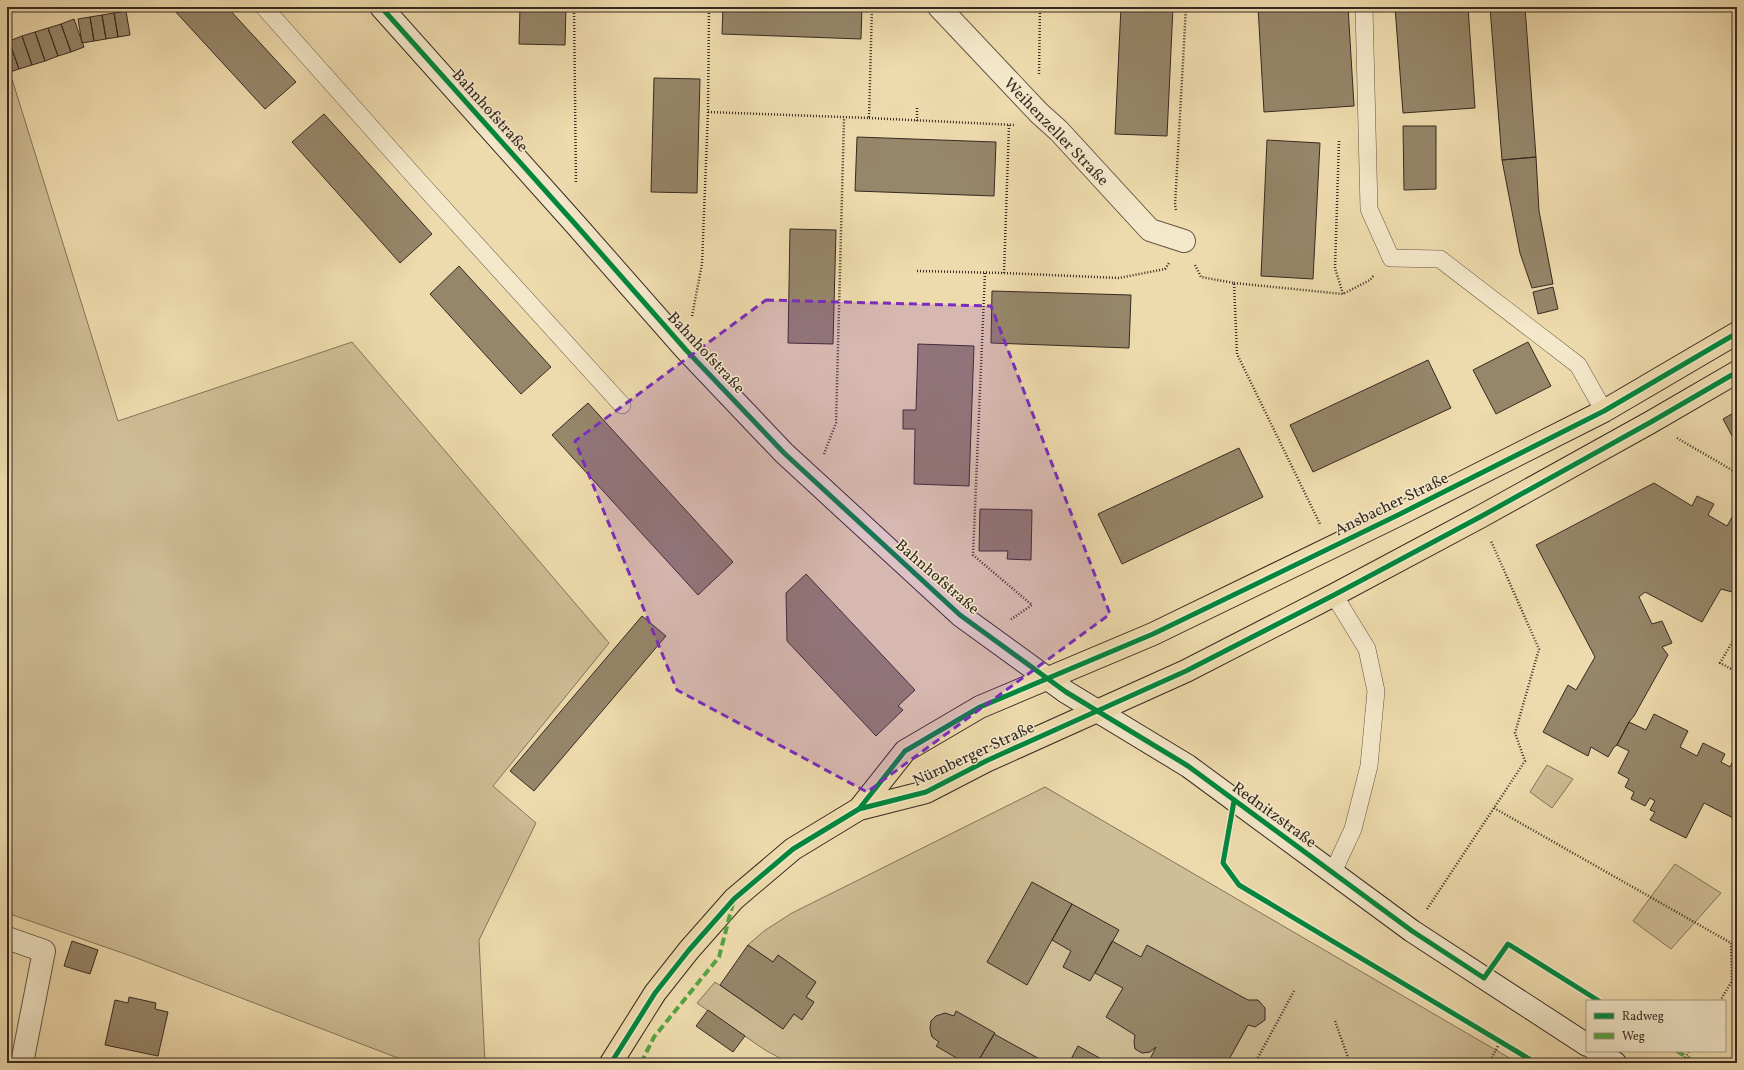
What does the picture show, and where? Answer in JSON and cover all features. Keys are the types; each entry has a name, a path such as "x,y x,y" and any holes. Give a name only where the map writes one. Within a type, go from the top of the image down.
{"main road":[{"name":"Bahnhofstraße","path":"382,7 686,350 784,453 960,615 1048,678"},
{"name":"Weihenzeller Straße","path":"939,7 1039,113 1059,131 1150,230 1184,241"},
{"name":"Ansbacher Straße","path":"1048,678 1153,634 1331,548 1604,411 1737,333"},
{"path":"1096,712 1186,671 1334,595 1480,517 1651,422 1737,372"},
{"name":"Rednitzstraße","path":"1048,678 1096,712 1188,766 1412,931 1586,1044"},
{"name":"Nürnberger Straße","path":"859,809 905,751 980,707 1048,678"},
{"name":"Nürnberger Straße","path":"611,1063 655,993 689,950 734,899 793,849 859,809 926,792 986,761 1096,712"},
{"path":"7,938 44,951 22,1063"},
{"path":"1598,1052 1615,1063"}],"lane":[{"path":"264,7 415,177 622,405"},
{"path":"1364,7 1369,209 1391,258 1440,259 1578,365 1604,411"},
{"path":"1332,872 1353,829 1369,766 1376,692 1368,649 1334,595"}],"path":[{"path":"574,7 576,225"},
{"path":"686,350 702,264 708,112 709,7"},
{"path":"869,118 872,7"},
{"path":"1039,113 1040,7"},
{"path":"917,108 917,121"},
{"path":"708,112 869,118 1016,126"},
{"path":"814,482 836,423 844,118"},
{"path":"1004,273 1009,125"},
{"path":"1339,141 1335,268 1343,294"},
{"path":"1184,241 1201,277 1234,283 1343,294 1370,280 1391,258"},
{"path":"985,273 973,555 1032,605 987,635"},
{"path":"1234,283 1237,354 1331,548"},
{"path":"1651,422 1737,473"},
{"path":"1412,931 1525,761 1515,733 1539,649 1480,517"},
{"path":"1737,634 1720,663 1737,672"},
{"path":"1494,808 1730,943"},
{"path":"1730,943 1737,938"},
{"path":"1721,1000 1732,981 1730,943"},
{"path":"1732,981 1737,983"},
{"path":"1255,1063 1294,991"},
{"path":"1335,1021 1350,1063"},
{"path":"1489,1063 1500,1042"},
{"path":"1682,1063 1688,1052"}],"highlighted area":[{"path":"766,300 991,306 1110,614 867,792 677,690 575,441"}],"shaded area":[{"path":"12,79 118,421 352,342 609,643 493,786 536,823 479,940 485,1063 411,1063 134,957 7,913 7,81"},
{"path":"1547,765 1573,779 1552,808 1530,792"},
{"path":"1045,787 1518,1063 789,1063 765,1050 697,1003 715,982 783,1029 794,1014 814,1002 806,997 816,982 773,962 748,945 764,931 792,913"},
{"path":"1675,864 1721,893 1671,949 1633,921"}],"building":[{"path":"175,7 227,7 296,82 265,109 173,9"},
{"path":"520,7 566,7 565,45 519,44"},
{"path":"723,7 862,7 861,39 722,34"},
{"path":"1121,7 1173,7 1167,136 1115,134"},
{"path":"1258,7 1348,7 1354,106 1264,112"},
{"path":"1395,7 1468,7 1475,108 1403,113"},
{"path":"1490,7 1525,7 1536,157 1502,160"},
{"path":"126,11 130,35 118,37 114,13"},
{"path":"114,13 118,37 106,39 102,15"},
{"path":"102,15 106,39 94,41 90,17"},
{"path":"90,17 94,41 82,43 78,19"},
{"path":"74,19 84,47 71,52 61,24"},
{"path":"61,24 71,52 58,56 48,28"},
{"path":"48,28 58,56 45,61 35,32"},
{"path":"35,32 45,61 32,65 22,36"},
{"path":"22,36 32,65 19,69 9,41"},
{"path":"9,41 19,69 7,73 7,42"},
{"path":"654,78 700,79 697,193 651,192"},
{"path":"324,114 432,234 400,263 292,142"},
{"path":"1403,126 1436,126 1436,189 1404,190"},
{"path":"857,137 996,142 994,196 855,191"},
{"path":"1267,140 1320,143 1313,279 1261,276"},
{"path":"1536,157 1539,211 1553,284 1532,288 1520,253 1502,160"},
{"path":"790,229 836,230 833,344 788,343"},
{"path":"459,266 551,367 521,394 430,294"},
{"path":"1553,287 1558,309 1538,314 1533,292"},
{"path":"992,291 1131,295 1129,348 991,343"},
{"path":"1528,342 1551,386 1496,414 1473,370"},
{"path":"918,344 974,346 969,486 914,484 915,429 903,429 903,410 916,410"},
{"path":"1428,360 1451,408 1313,472 1290,425"},
{"path":"588,403 733,562 698,595 552,435"},
{"path":"1737,411 1737,445 1723,419"},
{"path":"1239,448 1263,497 1122,564 1098,514"},
{"path":"1654,483 1692,506 1697,496 1714,504 1708,515 1727,526 1736,510 1737,511 1737,584 1736,583 1732,592 1721,589 1702,622 1645,592 1639,597 1652,624 1662,621 1672,643 1662,647 1668,655 1617,745 1608,757 1591,747 1588,756 1543,732 1568,685 1576,690 1595,657 1536,545"},
{"path":"980,509 1032,510 1031,560 1007,559 1008,551 979,551"},
{"path":"806,574 915,690 898,706 903,710 876,736 787,641 786,593"},
{"path":"642,616 666,636 534,791 510,771"},
{"path":"1654,714 1688,731 1680,747 1697,756 1703,743 1725,754 1721,762 1730,767 1737,753 1737,820 1704,803 1686,838 1650,820 1655,812 1650,810 1655,801 1650,798 1645,806 1631,799 1634,792 1625,787 1629,779 1618,773 1629,751 1617,745 1629,722 1646,730"},
{"path":"1032,882 1072,904 1027,985 987,962"},
{"path":"1072,904 1119,930 1090,981 1063,967 1071,951 1052,940"},
{"path":"72,941 98,950 90,974 64,966"},
{"path":"1112,941 1141,957 1147,945 1248,1000 1258,1000 1265,1008 1265,1020 1255,1027 1248,1025 1227,1063 1148,1063 1156,1047 1150,1052 1142,1053 1135,1049 1135,1035 1106,1017 1123,988 1095,973"},
{"path":"748,945 773,962 778,955 816,982 806,997 814,1002 802,1020 794,1014 783,1029 720,985"},
{"path":"7,979 12,981 7,996"},
{"path":"129,997 156,1003 155,1009 168,1012 158,1056 105,1045 115,1000 128,1003"},
{"path":"708,1010 745,1036 733,1052 696,1026"},
{"path":"956,1011 995,1033 977,1063 965,1063 936,1046 939,1042 932,1037 930,1029 931,1021 936,1016 945,1013 954,1016"},
{"path":"994,1034 1047,1063 977,1063"},
{"path":"1078,1046 1105,1061 1105,1063 1069,1063"}],"marked path":[{"path":"641,1063 654,1037 719,957 733,903"},
{"path":"1679,1052 1696,1063"}],"cycle path":[{"path":"381,7 686,350 784,453 960,615 1066,692 1188,766 1412,931 1484,978 1508,944 1597,1000"},
{"path":"859,809 905,751 980,707 1153,634 1398,515 1604,411 1737,333"},
{"path":"611,1063 655,993 689,950 734,899 793,849 859,809 926,792 986,761 1186,671 1334,595 1480,517 1651,422 1737,372"},
{"path":"1234,801 1223,863 1239,885 1536,1063"}]}
